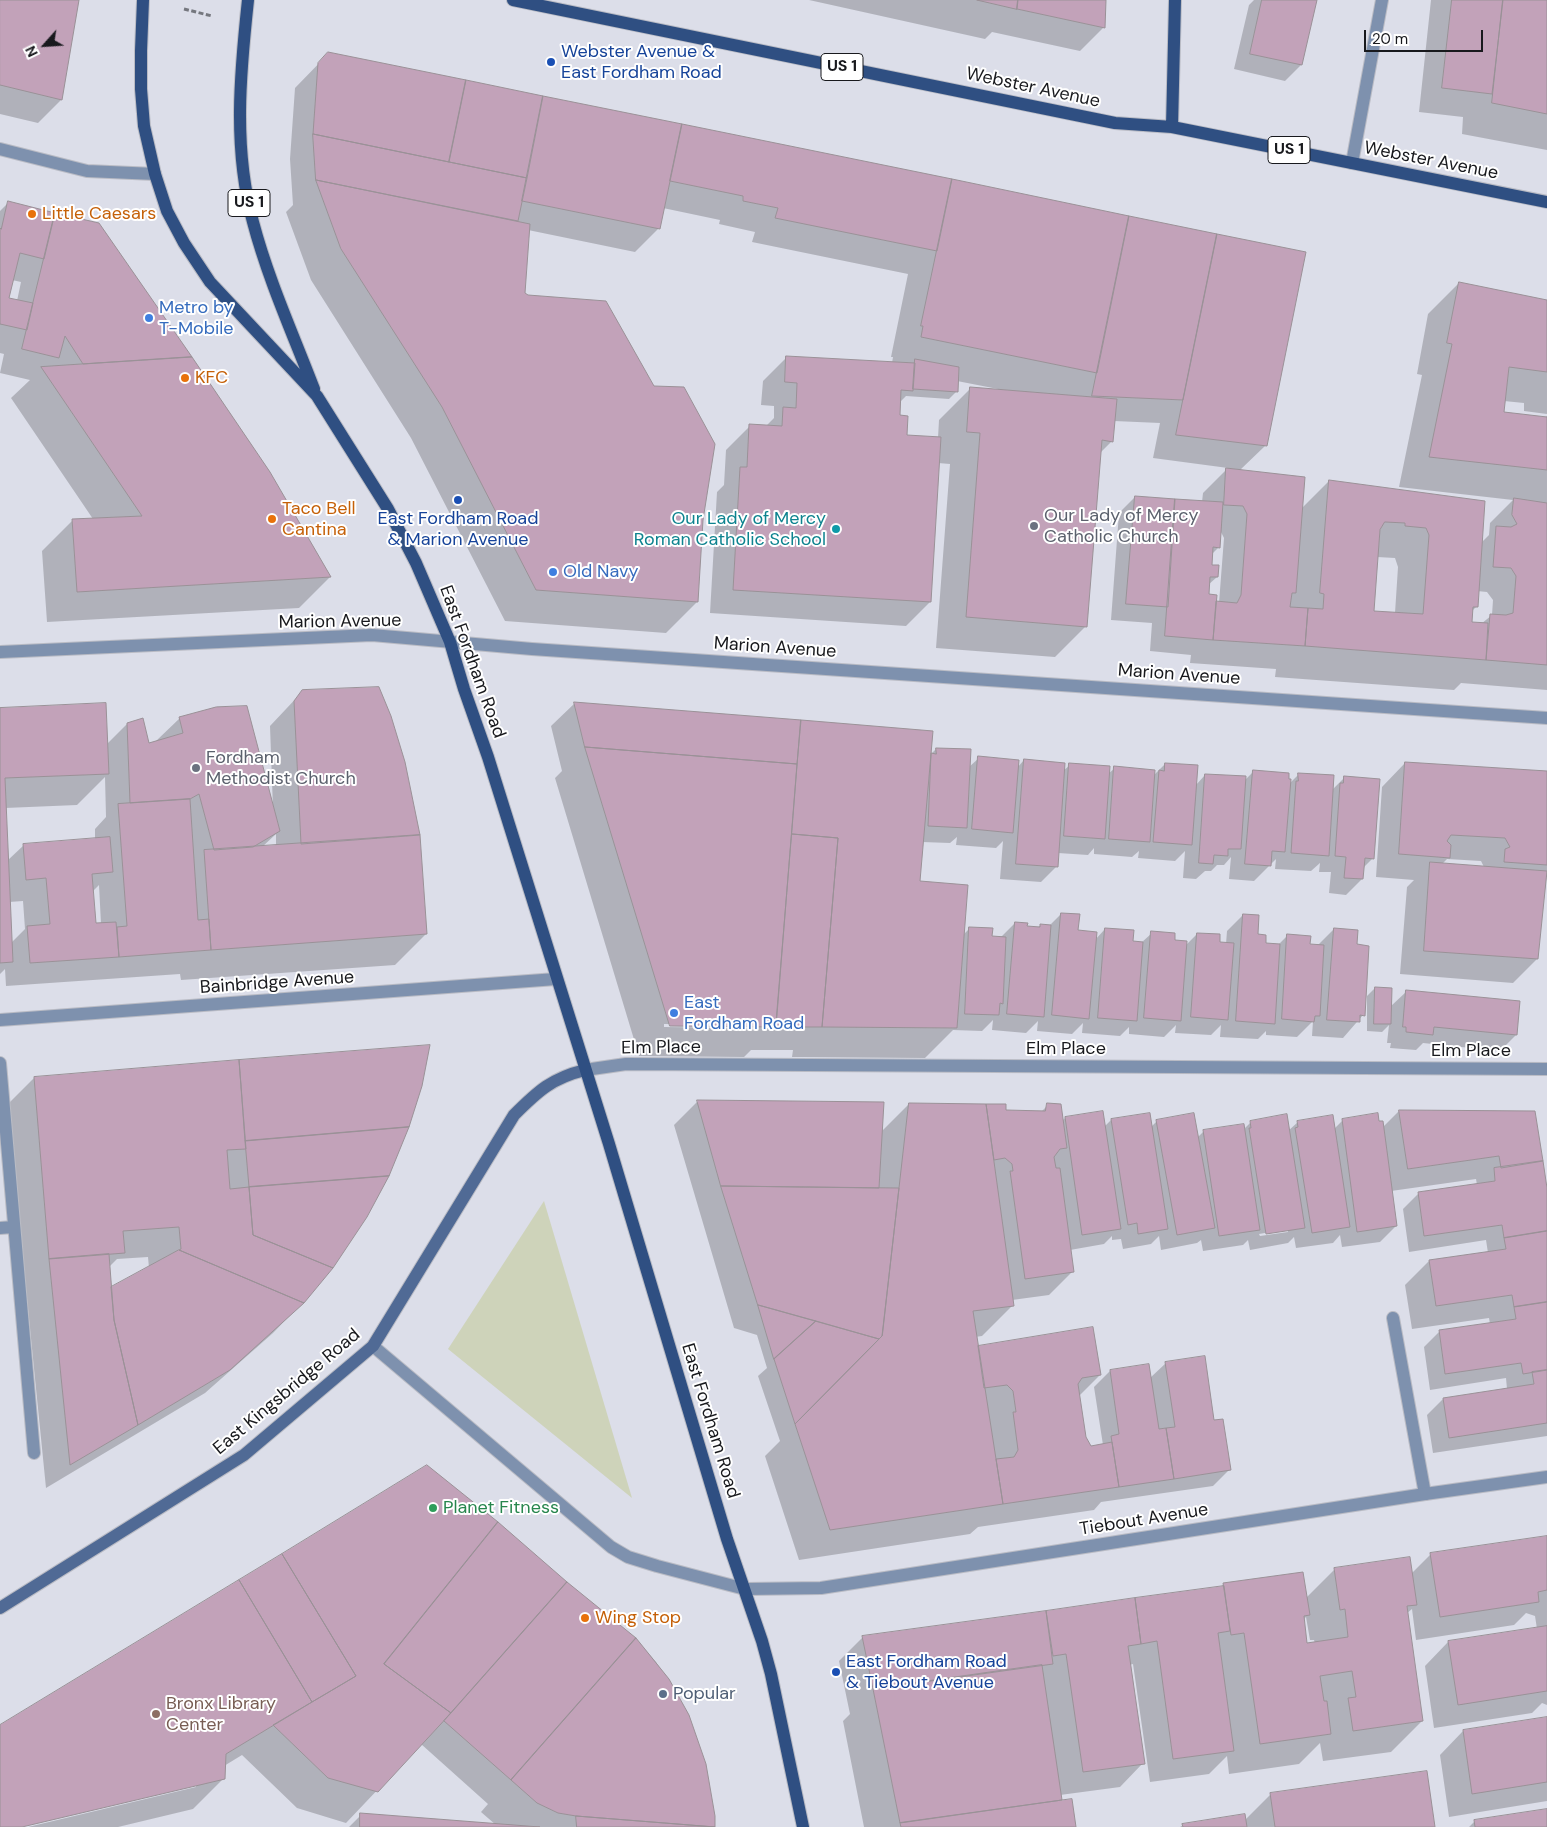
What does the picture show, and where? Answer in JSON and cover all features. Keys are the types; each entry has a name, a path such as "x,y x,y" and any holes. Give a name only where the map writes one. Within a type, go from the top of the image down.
{"main road":[{"name":"East Fordham Road","path":"143,0 141,51 144,126 155,174 167,211 184,243 210,282 316,396 388,509 416,563 450,642 488,757 727,1539 745,1589 771,1674 803,1827"},
{"name":"East Fordham Road","path":"248,0 240,74 239,116 245,186 252,221 265,260 316,396"},
{"name":"Webster Avenue","path":"514,0 1115,123 1172,127 1547,202"},
{"path":"1172,127 1175,0"},
{"name":"East Kingsbridge Road","path":"0,1608 244,1455 373,1346 514,1115 548,1084 566,1075 585,1070"}],"street":[{"path":"1352,163 1382,0"},
{"path":"0,149 87,171 155,174"},
{"name":"Marion Avenue","path":"0,652 372,635 552,650 1547,718"},
{"name":"Bainbridge Avenue","path":"0,1020 450,988 556,978"},
{"path":"0,1063 34,1452"},
{"name":"Elm Place","path":"585,1070 626,1064 1547,1069"},
{"path":"0,1228 14,1227"},
{"path":"1394,1318 1425,1494"},
{"path":"373,1346 611,1547 628,1557 745,1589"},
{"name":"Tiebout Avenue","path":"745,1589 821,1588 1425,1494 1547,1477"}],"path":[{"path":"184,9 212,16"}],"green space":[{"path":"544,1201 632,1498 448,1349"}],"building":[{"path":"0,0 79,0 62,100 0,85"},
{"path":"977,0 1018,0 1017,9"},
{"path":"1018,0 1106,0 1105,28 1017,9"},
{"path":"1262,0 1317,0 1302,65 1250,54"},
{"path":"1452,0 1503,0 1492,94 1442,88"},
{"path":"1503,0 1547,0 1547,114 1492,103"},
{"path":"328,52 466,80 449,162 313,134 318,63"},
{"path":"466,80 543,96 527,178 449,162"},
{"path":"543,96 682,124 660,229 522,201"},
{"path":"682,124 952,179 937,251 775,218 778,208 743,201 743,196 670,181"},
{"path":"313,134 527,178 518,221 316,180"},
{"path":"952,179 1129,216 1097,373 921,337 923,326 921,326"},
{"path":"316,180 530,224 525,293 528,295 606,301 654,386 684,387 715,444 703,520 698,602 536,590 442,407 341,249"},
{"path":"8,201 55,213 44,259 20,253 9,298 33,303 27,330 0,324 0,228"},
{"path":"55,213 99,223 192,357 83,364 65,336 59,358 22,349"},
{"path":"1129,216 1217,234 1183,400 1092,396"},
{"path":"1217,234 1306,252 1267,446 1176,435"},
{"path":"1459,282 1547,300 1547,372 1509,367 1504,412 1547,417 1547,470 1429,457 1452,344 1447,343"},
{"name":"Our Lady of Mercy Roman Catholic School","path":"786,356 915,363 913,391 901,390 900,415 908,416 907,435 941,437 931,602 733,590 740,467 747,467 749,424 782,426 783,407 796,408 797,383 785,382"},
{"path":"192,357 270,472 331,577 77,592 72,519 142,516 41,367"},
{"path":"915,359 959,367 958,392 913,389"},
{"name":"Our Lady of Mercy Catholic Church","path":"970,387 1117,399 1113,442 1102,440 1087,627 966,617 980,433 967,432"},
{"path":"1226,468 1305,477 1296,593 1292,593 1290,607 1308,608 1305,646 1213,640 1216,601 1237,603 1241,595 1247,514 1243,506 1224,505"},
{"path":"1329,480 1485,501 1478,607 1473,607 1472,622 1488,623 1486,660 1305,646 1308,608 1323,609 1324,594 1320,593","holes":["1385,522 1405,523 1405,526 1426,528 1429,535 1423,614 1374,611 1380,530"]},
{"path":"1135,496 1175,499 1168,607 1126,604"},
{"path":"1514,498 1547,503 1547,665 1486,660 1490,614 1506,615 1513,613 1516,576 1511,568 1493,567 1496,526 1511,527 1517,524 1512,515"},
{"path":"1175,499 1223,502 1220,548 1213,547 1212,565 1219,565 1218,577 1210,577 1209,594 1217,595 1213,640 1165,636"},
{"path":"379,687 391,716 405,762 420,835 301,844 294,701 302,690"},
{"path":"574,702 801,720 797,764 585,747"},
{"path":"106,703 109,774 5,778 13,962 0,963 0,708"},
{"name":"Fordham Methodist Church","path":"247,706 280,831 253,847 214,850 199,794 190,799 130,803 127,723 143,718 149,743 183,733 179,717 216,707"},
{"path":"801,720 933,731 920,881 968,885 957,1028 822,1027 838,838 792,834"},
{"path":"585,747 797,764 776,1027 670,1026"},
{"path":"936,748 971,749 967,828 928,826 931,753 936,754"},
{"path":"978,756 1019,760 1013,833 972,829"},
{"path":"1024,759 1065,763 1058,867 1016,864"},
{"path":"1405,762 1547,771 1547,865 1504,862 1505,849 1510,847 1505,838 1451,835 1447,841 1451,845 1450,858 1399,854"},
{"path":"1069,763 1110,766 1105,839 1064,836"},
{"path":"1165,763 1198,765 1192,845 1153,842 1159,770 1164,771"},
{"path":"1114,766 1155,770 1150,842 1109,839"},
{"path":"1253,770 1289,773 1289,779 1291,779 1285,852 1272,851 1271,866 1245,864"},
{"path":"1298,773 1334,775 1329,856 1291,853"},
{"path":"1205,774 1246,776 1241,849 1228,849 1228,856 1214,855 1213,864 1199,863"},
{"path":"1344,776 1380,779 1374,859 1365,858 1363,879 1344,878 1346,857 1335,856 1340,783 1343,783"},
{"path":"190,799 198,920 209,919 211,950 119,957 117,927 127,926 118,804"},
{"path":"792,834 838,838 822,1027 776,1027"},
{"path":"420,835 427,934 211,950 204,850"},
{"path":"110,837 113,872 92,874 96,923 116,922 119,957 30,963 27,926 50,924 46,878 26,880 23,844"},
{"path":"1430,862 1547,871 1538,959 1424,951"},
{"path":"1061,913 1080,914 1078,930 1097,932 1089,1019 1052,1015"},
{"path":"1243,914 1259,915 1258,934 1266,935 1266,943 1280,944 1275,1024 1236,1021"},
{"path":"1015,922 1028,923 1027,926 1040,927 1040,924 1051,925 1044,1017 1007,1014"},
{"path":"969,927 993,928 992,936 1006,937 1003,1004 1000,1003 999,1015 965,1014"},
{"path":"1105,928 1134,930 1133,941 1143,942 1137,1021 1098,1018"},
{"path":"1334,928 1358,930 1357,944 1369,946 1365,1016 1360,1015 1360,1022 1327,1020"},
{"path":"1151,931 1175,933 1175,940 1187,941 1181,1021 1144,1018"},
{"path":"1197,933 1220,934 1220,942 1234,943 1228,1020 1191,1017"},
{"path":"1287,934 1311,936 1310,944 1324,945 1320,1016 1315,1016 1314,1022 1282,1019"},
{"path":"1375,987 1392,988 1391,1024 1374,1024"},
{"path":"1406,990 1520,1001 1517,1035 1434,1027 1433,1035 1406,1032 1406,1027 1403,1027"},
{"path":"430,1045 422,1086 409,1127 245,1141 239,1060"},
{"path":"239,1060 246,1149 227,1150 230,1189 249,1187 253,1235 333,1268 304,1303 179,1250 181,1249 179,1227 123,1231 125,1253 49,1259 34,1077"},
{"path":"697,1100 884,1102 879,1188 721,1186"},
{"path":"909,1103 986,1104 1014,1306 973,1311 1003,1504 830,1530 795,1424 882,1336"},
{"path":"1047,1103 1061,1104 1067,1148 1060,1149 1054,1157 1056,1168 1060,1168 1074,1272 1025,1279 1010,1171 1013,1171 1012,1164 1005,1158 994,1160 986,1104 1006,1104 1006,1110 1045,1111"},
{"path":"1399,1110 1535,1111 1543,1161 1501,1168 1499,1156 1408,1169"},
{"path":"1103,1111 1121,1229 1082,1235 1065,1117"},
{"path":"1150,1113 1168,1229 1138,1234 1137,1223 1128,1225 1111,1119"},
{"path":"1194,1113 1215,1228 1177,1235 1156,1120"},
{"path":"1378,1113 1379,1121 1383,1121 1397,1226 1357,1232 1342,1119"},
{"path":"1287,1114 1305,1228 1266,1234 1249,1128 1251,1128 1250,1121"},
{"path":"1333,1115 1350,1227 1312,1233 1295,1128 1298,1127 1297,1121"},
{"path":"1244,1124 1260,1230 1219,1236 1203,1130"},
{"path":"409,1127 389,1176 249,1187 245,1141"},
{"path":"1543,1161 1547,1188 1547,1231 1504,1238 1502,1225 1424,1236 1418,1192 1495,1181 1494,1168"},
{"path":"389,1176 367,1217 333,1268 253,1235 249,1187"},
{"path":"721,1186 899,1188 882,1336 879,1339 758,1305"},
{"path":"1547,1231 1547,1302 1514,1307 1512,1295 1436,1306 1429,1260 1506,1249 1504,1238"},
{"path":"179,1250 304,1303 230,1370 138,1425 114,1320 111,1287"},
{"path":"109,1254 114,1320 138,1425 70,1465 49,1259"},
{"path":"1547,1302 1547,1370 1523,1374 1521,1363 1445,1374 1439,1330 1516,1319 1514,1307"},
{"path":"758,1305 762,1306 816,1321 774,1359"},
{"path":"816,1321 879,1339 795,1424 774,1359"},
{"path":"1093,1327 1101,1375 1082,1378 1078,1384 1086,1437 1091,1446 1112,1442 1119,1487 1003,1504 996,1459 1014,1457 1018,1450 1013,1412 1016,1412 1013,1391 1007,1385 984,1388 978,1346"},
{"path":"1205,1356 1214,1420 1223,1419 1231,1470 1174,1479 1166,1428 1175,1427 1165,1362"},
{"path":"1149,1364 1159,1429 1166,1428 1174,1479 1119,1487 1111,1436 1119,1434 1110,1370"},
{"path":"1547,1370 1547,1423 1449,1438 1443,1398 1534,1384 1532,1372"},
{"path":"427,1465 498,1522 384,1664 451,1713 378,1792 328,1778 273,1725 356,1676 282,1554"},
{"path":"498,1522 567,1582 451,1713 384,1664"},
{"path":"1547,1536 1547,1590 1538,1592 1539,1602 1440,1617 1430,1553"},
{"path":"282,1554 356,1676 312,1702 239,1580"},
{"path":"1410,1557 1417,1605 1407,1606 1423,1721 1353,1731 1348,1698 1356,1697 1352,1671 1320,1676 1324,1701 1327,1701 1331,1734 1260,1744 1244,1633 1231,1635 1223,1583 1303,1572 1310,1615 1304,1616 1307,1643 1348,1637 1345,1609 1340,1610 1334,1568"},
{"name":"Bronx Library Center","path":"239,1580 312,1702 226,1754 225,1779 22,1827 0,1827 0,1725"},
{"path":"567,1582 636,1638 511,1780 444,1721"},
{"path":"1224,1586 1230,1631 1218,1633 1234,1751 1173,1759 1157,1641 1141,1644 1135,1598"},
{"path":"1135,1598 1141,1644 1128,1646 1145,1764 1083,1772 1066,1654 1053,1656 1046,1611"},
{"path":"1046,1611 1053,1664 873,1689 862,1636"},
{"path":"1547,1626 1547,1691 1458,1705 1448,1641"},
{"path":"636,1638 669,1679 689,1715 706,1764 715,1816 715,1827 558,1813 537,1803 511,1780"},
{"path":"1042,1665 1062,1800 900,1823 873,1689"},
{"path":"1547,1717 1547,1782 1472,1794 1463,1730"},
{"path":"1427,1771 1435,1827 1275,1827 1270,1793"},
{"path":"1072,1799 1076,1827 901,1827 900,1823"},
{"path":"1547,1809 1547,1827 1475,1827 1474,1820"},
{"path":"360,1813 540,1827 360,1827"},
{"path":"1245,1814 1247,1827 1183,1827 1182,1824"},
{"path":"576,1816 715,1827 577,1827"}],"place":[{"name":"Webster Avenue & East Fordham Road","path":"551,62"},
{"name":"Little Caesars","path":"32,214"},
{"name":"Metro by T-Mobile","path":"149,318"},
{"name":"KFC","path":"185,378"},
{"name":"East Fordham Road & Marion Avenue","path":"458,500"},
{"name":"Taco Bell Cantina","path":"272,519"},
{"name":"Our Lady of Mercy Catholic Church","path":"1034,526"},
{"name":"Our Lady of Mercy Roman Catholic School","path":"836,529"},
{"name":"Old Navy","path":"553,572"},
{"name":"Fordham Methodist Church","path":"196,768"},
{"name":"East Fordham Road","path":"674,1013"},
{"name":"Planet Fitness","path":"433,1508"},
{"name":"Wing Stop","path":"585,1618"},
{"name":"East Fordham Road & Tiebout Avenue","path":"836,1672"},
{"name":"Popular","path":"663,1694"},
{"name":"Bronx Library Center","path":"156,1714"}]}
